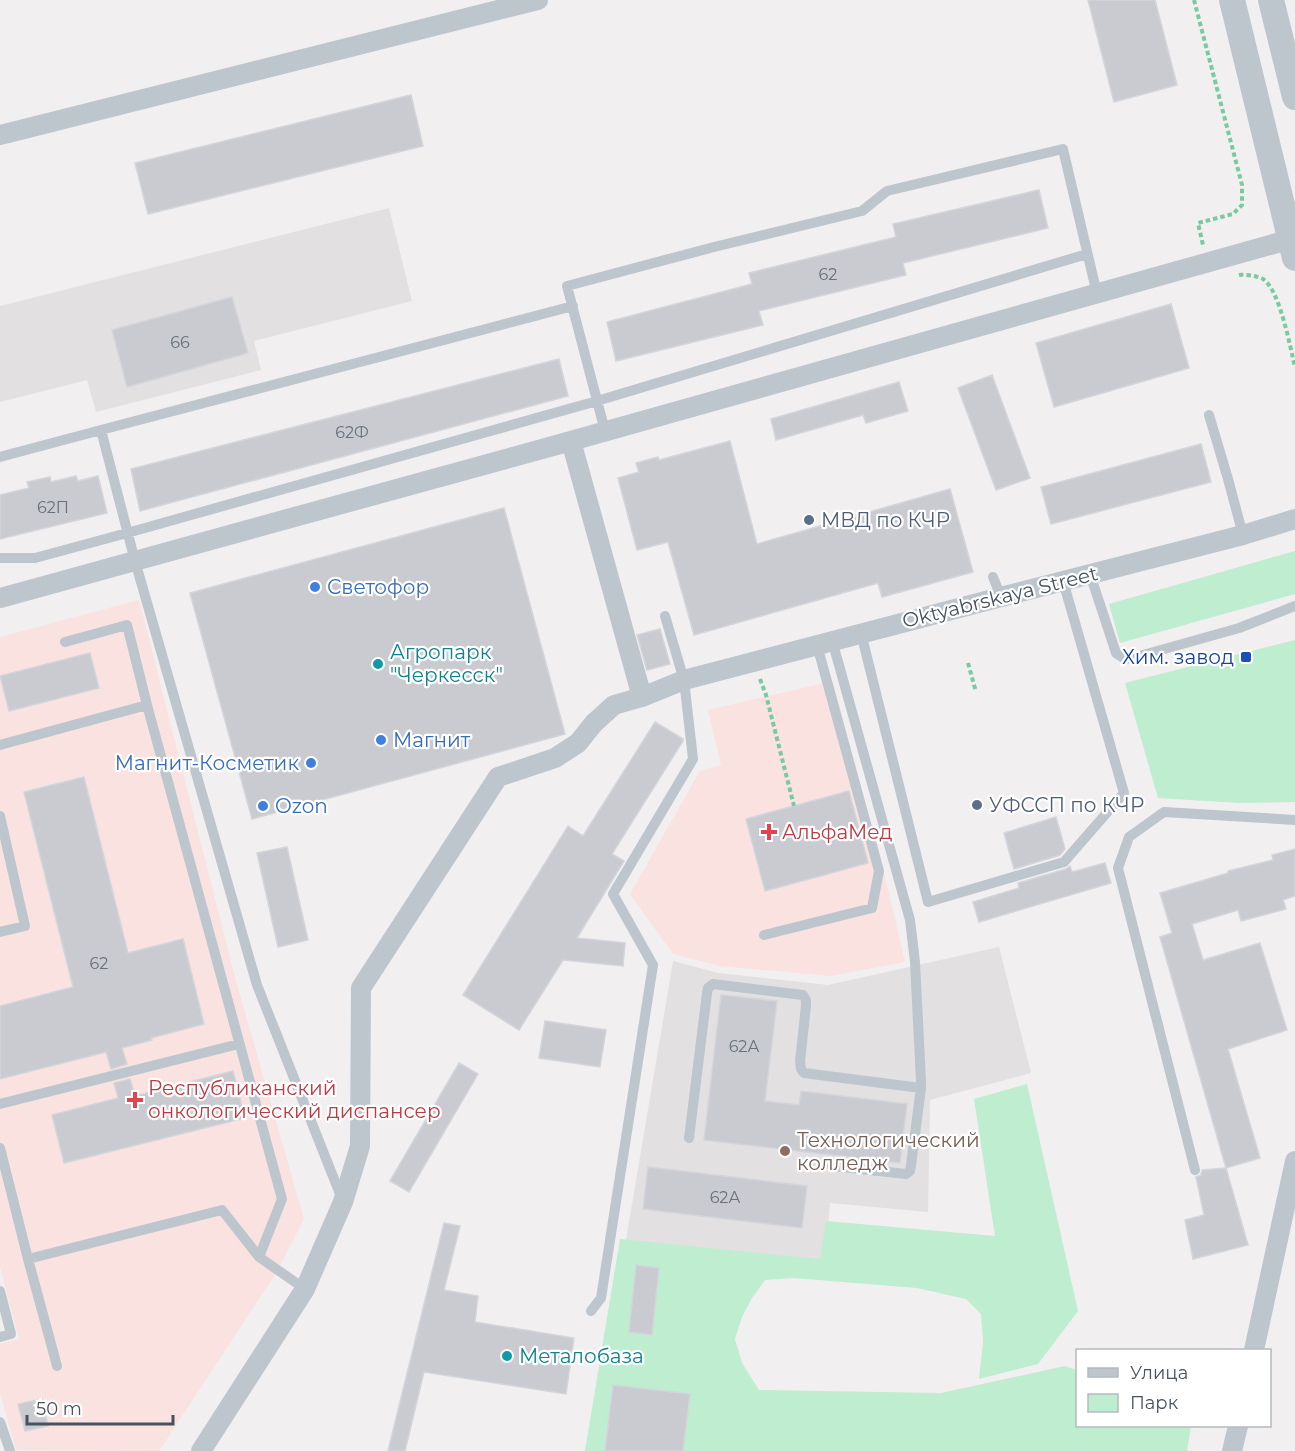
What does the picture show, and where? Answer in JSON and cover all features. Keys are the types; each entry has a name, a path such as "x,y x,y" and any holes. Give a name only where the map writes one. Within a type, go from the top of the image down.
{"street":[{"path":"0,135 538,0"},
{"path":"0,598 1207,263 1294,245 1232,0"},
{"path":"1271,0 1295,97"},
{"path":"571,441 642,697"},
{"name":"Oktyabrskaya Street","path":"201,1451 305,1289 343,1203 360,1146 361,988 498,777 555,758 578,742 614,705 642,697 684,680 1243,535 1295,519"},
{"path":"1254,1349 1295,1161"},
{"path":"1232,1451 1238,1427"}],"lane":[{"path":"605,431 567,285 862,211 887,191 1063,149 1096,294"},
{"path":"0,558 35,558 128,533 597,401 1087,254"},
{"path":"0,457 573,306"},
{"path":"1209,415 1243,535"},
{"path":"101,430 135,561 257,985 343,1203"},
{"path":"1090,574 1116,653 1125,658 1136,657 1239,628 1295,606"},
{"path":"993,577 1000,597"},
{"path":"861,633 928,902 1064,862 1124,793 1063,581"},
{"path":"591,1311 601,1298 652,965 613,894 693,759 684,680 665,616"},
{"path":"65,642 127,625 282,1198 259,1257"},
{"path":"764,935 872,908 879,871 825,643"},
{"path":"825,643 910,920 921,1081 910,1171 906,1174 832,1166"},
{"path":"0,745 147,705"},
{"path":"1195,1170 1118,868 1129,837 1164,812 1295,820"},
{"path":"0,816 25,926 0,932"},
{"path":"689,1138 707,993 708,988 713,984 803,995 806,1006 800,1061 804,1073 921,1088"},
{"path":"0,1104 239,1044"},
{"path":"0,1148 57,1366"},
{"path":"28,1259 222,1210 259,1257 305,1289"},
{"path":"0,1291 11,1334 0,1337"},
{"path":"0,1422 10,1451"}],"path":[{"path":"1194,0 1242,185 1242,205 1233,214 1198,223 1207,263"},
{"path":"1233,276 1244,274 1263,279 1276,295 1295,367"},
{"path":"754,661 766,695 794,806"},
{"path":"968,663 976,692"}],"shaded area":[{"path":"389,208 412,301 254,341 261,370 96,412 87,380 0,402 0,306"},
{"name":"Республиканский онкологический диспансер","path":"139,600 236,981 304,1219 278,1270 159,1451 16,1450 0,1393 0,1344 19,1339 0,1267 0,637"},
{"name":"АльфаМед","path":"833,681 905,962 831,976 720,966 673,954 630,894 700,771 721,765 708,710"},
{"name":"Технологический колледж","path":"999,947 1031,1073 930,1100 928,1212 830,1203 824,1271 624,1252 673,961 718,973 828,985"}],"green space":[{"path":"1295,551 1295,594 1120,643 1109,604"},
{"path":"1295,640 1295,802 1239,803 1158,798 1125,683"},
{"path":"1027,1084 1078,1311 1038,1364 979,1379 983,1342 981,1314 966,1299 917,1288 793,1278 765,1280 752,1298 742,1317 735,1339 742,1363 759,1390 941,1393 1065,1366 1076,1370 1076,1427 1191,1427 1187,1451 585,1451 620,1239 820,1259 826,1221 995,1236 974,1099"}],"building":[{"path":"1088,0 1155,0 1177,85 1114,102"},
{"path":"411,95 423,146 148,214 135,163"},
{"path":"1039,190 1048,228 903,263 906,275 759,311 763,325 616,361 607,322 752,284 749,273 896,237 893,224"},
{"path":"232,297 248,353 127,387 112,330"},
{"path":"1171,304 1189,368 1054,407 1036,343"},
{"path":"559,359 568,396 140,511 131,469"},
{"path":"992,375 1030,478 996,490 958,388"},
{"path":"899,382 908,411 866,423 863,415 776,440 771,419"},
{"path":"730,441 757,544 950,489 973,572 882,597 878,583 694,635 668,542 637,550 618,478 639,472 636,463 658,457 659,460"},
{"path":"1201,444 1211,482 1051,524 1041,487"},
{"path":"76,476 78,481 98,476 107,513 0,539 0,495 29,488 27,482 50,477 51,482"},
{"name":"Агропарк \"Черкесск\"","path":"504,508 565,734 252,819 190,593"},
{"path":"660,629 670,664 647,670 637,635"},
{"path":"90,653 99,688 9,711 0,676"},
{"path":"655,722 683,741 612,854 624,861 577,938 625,943 623,966 563,960 519,1030 463,995 568,826 583,836"},
{"name":"Республиканский онкологический диспансер","path":"84,777 128,953 183,939 204,1024 122,1048 127,1064 111,1069 106,1052 0,1079 0,1006 73,987 24,792"},
{"path":"849,791 868,863 765,891 746,819"},
{"path":"1056,817 1065,849 1060,855 1014,869 1004,833"},
{"path":"287,847 308,940 278,947 257,853"},
{"path":"1295,849 1295,896 1283,900 1286,909 1241,921 1238,910 1192,924 1203,960 1260,943 1287,1030 1228,1049 1260,1158 1226,1168 1160,937 1172,933 1160,893 1228,873 1228,871 1273,860 1272,855"},
{"path":"1105,863 1111,883 979,922 973,902 1019,888 1018,883 1070,866 1072,872"},
{"path":"721,995 777,1001 765,1101 799,1105 801,1091 907,1104 900,1163 704,1140"},
{"path":"545,1021 606,1030 600,1067 539,1058"},
{"path":"459,1063 478,1074 409,1192 390,1181"},
{"path":"233,1071 245,1118 64,1163 52,1115 118,1098 114,1083 130,1079 135,1096"},
{"path":"648,1167 807,1186 802,1228 643,1209"},
{"path":"1226,1168 1248,1245 1193,1259 1185,1220 1204,1215 1196,1177 1201,1175 1202,1170"},
{"name":"Металобаза","path":"444,1223 460,1226 444,1290 478,1296 475,1322 574,1338 566,1394 424,1372 405,1451 388,1451"},
{"path":"636,1265 659,1268 652,1335 629,1332"},
{"path":"613,1385 690,1394 683,1451 605,1451"},
{"path":"42,1399 48,1426 25,1431 18,1404"}],"place":[{"name":"МВД по КЧР","path":"809,520"},
{"name":"Светофор","path":"315,587"},
{"name":"Хим. завод","path":"1246,657"},
{"name":"Агропарк \"Черкесск\"","path":"378,664"},
{"name":"Магнит","path":"381,740"},
{"name":"Магнит-Косметик","path":"311,763"},
{"name":"УФССП по КЧР","path":"977,805"},
{"name":"Ozon","path":"263,806"},
{"name":"АльфаМед","path":"769,832"},
{"name":"Республиканский онкологический диспансер","path":"135,1100"},
{"name":"Технологический колледж","path":"785,1151"},
{"name":"Металобаза","path":"507,1356"}]}
